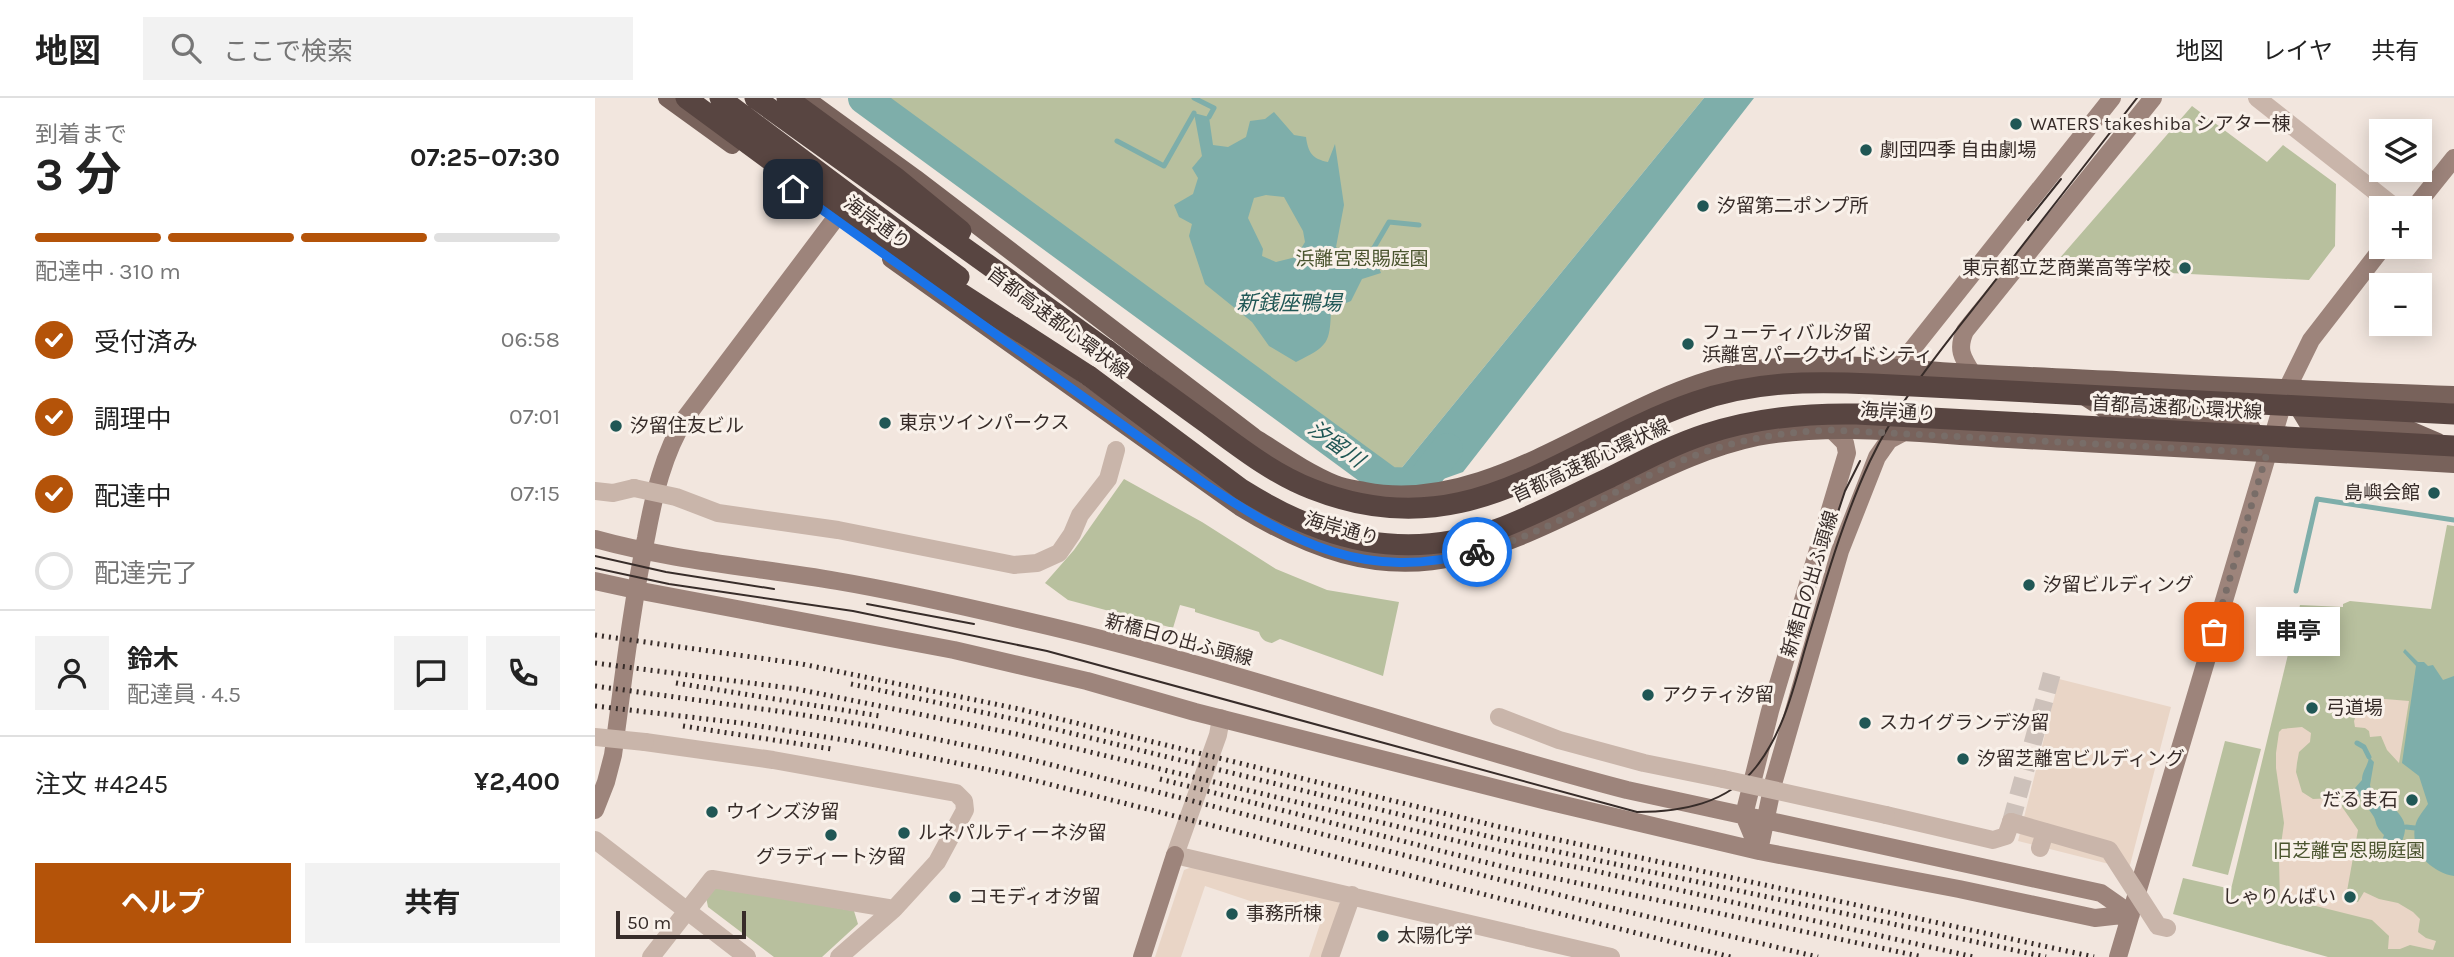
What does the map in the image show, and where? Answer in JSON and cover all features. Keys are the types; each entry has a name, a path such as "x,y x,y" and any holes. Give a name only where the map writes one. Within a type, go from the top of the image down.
{"highway":[{"path":"686,98 884,243 1089,376"},
{"name":"首都高速都心環状線","path":"720,98 1089,376 1263,503 1297,521 1332,534 1388,545 1445,542 1497,529 1681,444 1730,427 1779,417 1857,414 2454,448"},
{"name":"首都高速都心環状線","path":"755,98 1228,439 1286,477 1341,499 1373,506 1406,509 1455,505 1497,493 1669,412 1721,394 1779,383 1862,383 2454,414"},
{"path":"787,98 895,177 1107,350"}],"main road":[{"name":"海岸通り","path":"667,98 1240,507 1290,536 1357,559 1424,563 1486,550 1539,530 1664,468 1711,450 1758,437 1832,430 2454,464"},
{"path":"805,98 915,178 1254,437 1293,462 1338,485 1400,496 1443,492 1522,465 1660,397 1717,376 1778,367 1888,368 2454,395"},
{"path":"1888,368 1910,352 2112,98"},
{"path":"1972,373 1960,353 1965,331 2153,98"},
{"path":"2424,196 2454,158"},
{"path":"595,810 613,755 636,590 657,483 668,452 682,422 835,219"},
{"path":"2118,957 2287,389 2311,340 2374,259"},
{"path":"2054,377 2106,411 2245,417 2267,453"},
{"path":"2287,389 2309,425 2410,430 2454,448"},
{"name":"新橋日の出ふ頭線","path":"1744,815 1770,711 1847,453 1845,443 1832,430"},
{"name":"新橋日の出ふ頭線","path":"595,539 643,552 839,581 1033,622 1341,706 1555,772 1765,820 1840,551 1877,457 1889,440 1902,433"},
{"path":"595,581 954,650 1087,681 1547,801 1759,851 2007,898 2095,918 2130,914"},
{"path":"1744,815 1759,851"},
{"path":"1759,851 1765,820 2101,893 2130,914"},
{"path":"1142,957 1175,855"}],"street":[{"path":"2256,98 2381,196"},
{"path":"595,491 613,493 634,488 676,497 718,513 838,530 1014,565 1037,563 1059,553 1072,534 1080,515 1108,479 1116,450"},
{"path":"1221,718 1218,735 1175,855 1352,895 1540,949 1611,957"},
{"path":"1499,718 1559,740 1644,763 1993,840 2006,836 2011,822 2042,840 2109,850 2158,926 2167,928"},
{"path":"595,737 773,760 956,793 964,801 965,810 937,862 894,909 839,957"},
{"path":"595,840 747,957"},
{"path":"651,957 712,879 894,909"},
{"path":"1331,957 1352,895"}],"green space":[{"name":"浜離宮恩賜庭園","path":"869,98 1704,98 1391,481"},
{"path":"2192,106 2267,162 2283,145 2336,184 2335,246 2309,280 2052,267"},
{"path":"1124,479 1202,522 1276,569 1327,590 1399,602 1383,676 1280,639 1267,642 1259,632 1195,612 1195,609 1180,605 1173,628 1068,600 1045,583 1074,550"},
{"name":"旧芝離宮恩賜庭園","path":"2447,525 2454,526 2454,957 2328,957 2173,914 2183,878 2231,889 2300,605 2343,607 2343,604 2350,601 2431,609"},
{"path":"2225,741 2261,749 2228,875 2192,866"},
{"path":"713,889 728,889 854,911 858,924 822,957 774,957 708,907 706,897"}],"shaded area":[{"path":"2059,679 2171,707 2129,869 2018,841"},
{"path":"2373,698 2409,701 2399,763 2387,750 2381,736 2370,737 2365,728 2355,727 2357,713 2370,711"},
{"path":"2302,727 2311,733 2310,742 2299,752 2297,763 2296,772 2302,792 2313,799 2334,798 2358,830 2347,891 2349,900 2358,902 2364,892 2398,903 2420,919 2418,932 2436,941 2433,950 2410,945 2400,949 2388,949 2389,936 2372,920 2316,906 2280,903 2279,859 2284,823 2276,753 2279,732 2282,729"},
{"path":"1192,867 1334,899 1340,904 1322,957 1309,957 1320,924 1205,886 1181,957 1155,957 1184,870"}],"water":[{"path":"1704,98 1754,98 1463,472 1432,483 1391,481"},
{"name":"新銭座鴨場","path":"1274,112 1294,135 1306,137 1312,154 1323,161 1328,162 1335,144 1344,205 1336,247 1347,256 1355,248 1372,251 1381,273 1362,279 1351,301 1331,309 1330,330 1325,343 1296,362 1269,346 1252,322 1205,284 1189,236 1192,224 1179,217 1174,205 1193,194 1198,178 1192,168 1202,156 1194,113 1209,117 1213,145 1228,147 1246,137 1250,121 1265,119","holes":["1266,195 1284,197 1303,231 1305,242 1296,257 1276,262 1262,256 1263,249 1248,218 1254,198"]},
{"path":"2405,649 2418,662 2433,665 2443,680 2454,676 2454,876 2429,864 2415,842 2416,823 2428,804 2419,776 2402,763 2416,666 2403,652"},
{"path":"2369,757 2374,762 2370,785 2373,798 2385,796 2404,823 2404,837 2400,846 2386,850 2379,850 2384,835 2355,788 2362,780"}],"waterway":[{"name":"汐留川","path":"864,98 1389,483 1420,484 1447,449"},
{"path":"1194,98 1214,108 1209,117"},
{"path":"1117,141 1164,166 1194,113"},
{"path":"1372,251 1389,222 1419,225"},
{"path":"2296,591 2317,499 2454,520"},
{"path":"2357,743 2364,747 2369,757"},
{"path":"2406,827 2415,828"}],"tunnel":[{"path":"2011,822 2052,673"}],"tram line":[{"path":"595,568 669,584 853,611 1047,651 1637,812 1686,808 1731,790 1756,767 1766,752 1788,704 1852,504 1882,438 1908,395 1938,354 2137,98"},
{"path":"2028,220 2061,179"},
{"path":"1837,515 1860,461"},
{"path":"595,556 666,572 774,589"},
{"path":"867,604 974,624"}],"railway":[{"path":"595,635 802,664 1019,709 1500,827 2094,957"},
{"path":"595,663 797,689 1016,734 1515,855 1974,957"},
{"path":"676,683 880,716"},
{"path":"851,684 1018,720 1499,839 2046,957"},
{"path":"595,686 872,726 1013,755 1595,904 1818,957"},
{"path":"595,706 741,723 850,741 1009,774 1731,957"},
{"path":"683,726 832,749"},
{"path":"1160,779 1512,869 1923,957"}],"way so far":[{"path":"1477,552 1539,530 1687,458 1734,443 1781,434 1832,430 2267,453 2214,632"}],"place":[{"name":"WATERS takeshiba シアター棟","path":"2016,124"},
{"name":"劇団四季 自由劇場","path":"1866,150"},
{"name":"汐留第二ポンプ所","path":"1703,206"},
{"name":"東京都立芝商業高等学校","path":"2185,268"},
{"name":"フューティバル汐留 浜離宮 パークサイドシティ","path":"1688,344"},
{"name":"東京ツインパークス","path":"885,423"},
{"name":"汐留住友ビル","path":"616,426"},
{"name":"島嶼会館","path":"2434,493"},
{"name":"汐留ビルディング","path":"2029,585"},
{"name":"串亭","path":"2214,632"},
{"name":"アクティ汐留","path":"1648,695"},
{"name":"弓道場","path":"2312,708"},
{"name":"スカイグランデ汐留","path":"1865,723"},
{"name":"汐留芝離宮ビルディング","path":"1963,759"},
{"name":"だるま石","path":"2412,800"},
{"name":"ウインズ汐留","path":"712,812"},
{"name":"ルネパルティーネ汐留","path":"904,833"},
{"name":"グラディート汐留","path":"831,835"},
{"name":"コモディオ汐留","path":"955,897"},
{"name":"しゃりんばい","path":"2350,897"},
{"name":"事務所棟","path":"1232,914"},
{"name":"太陽化学","path":"1383,936"}],"route":[{"path":"793,189 1205,484 1290,536 1335,553 1379,562 1424,563 1477,552"}]}
